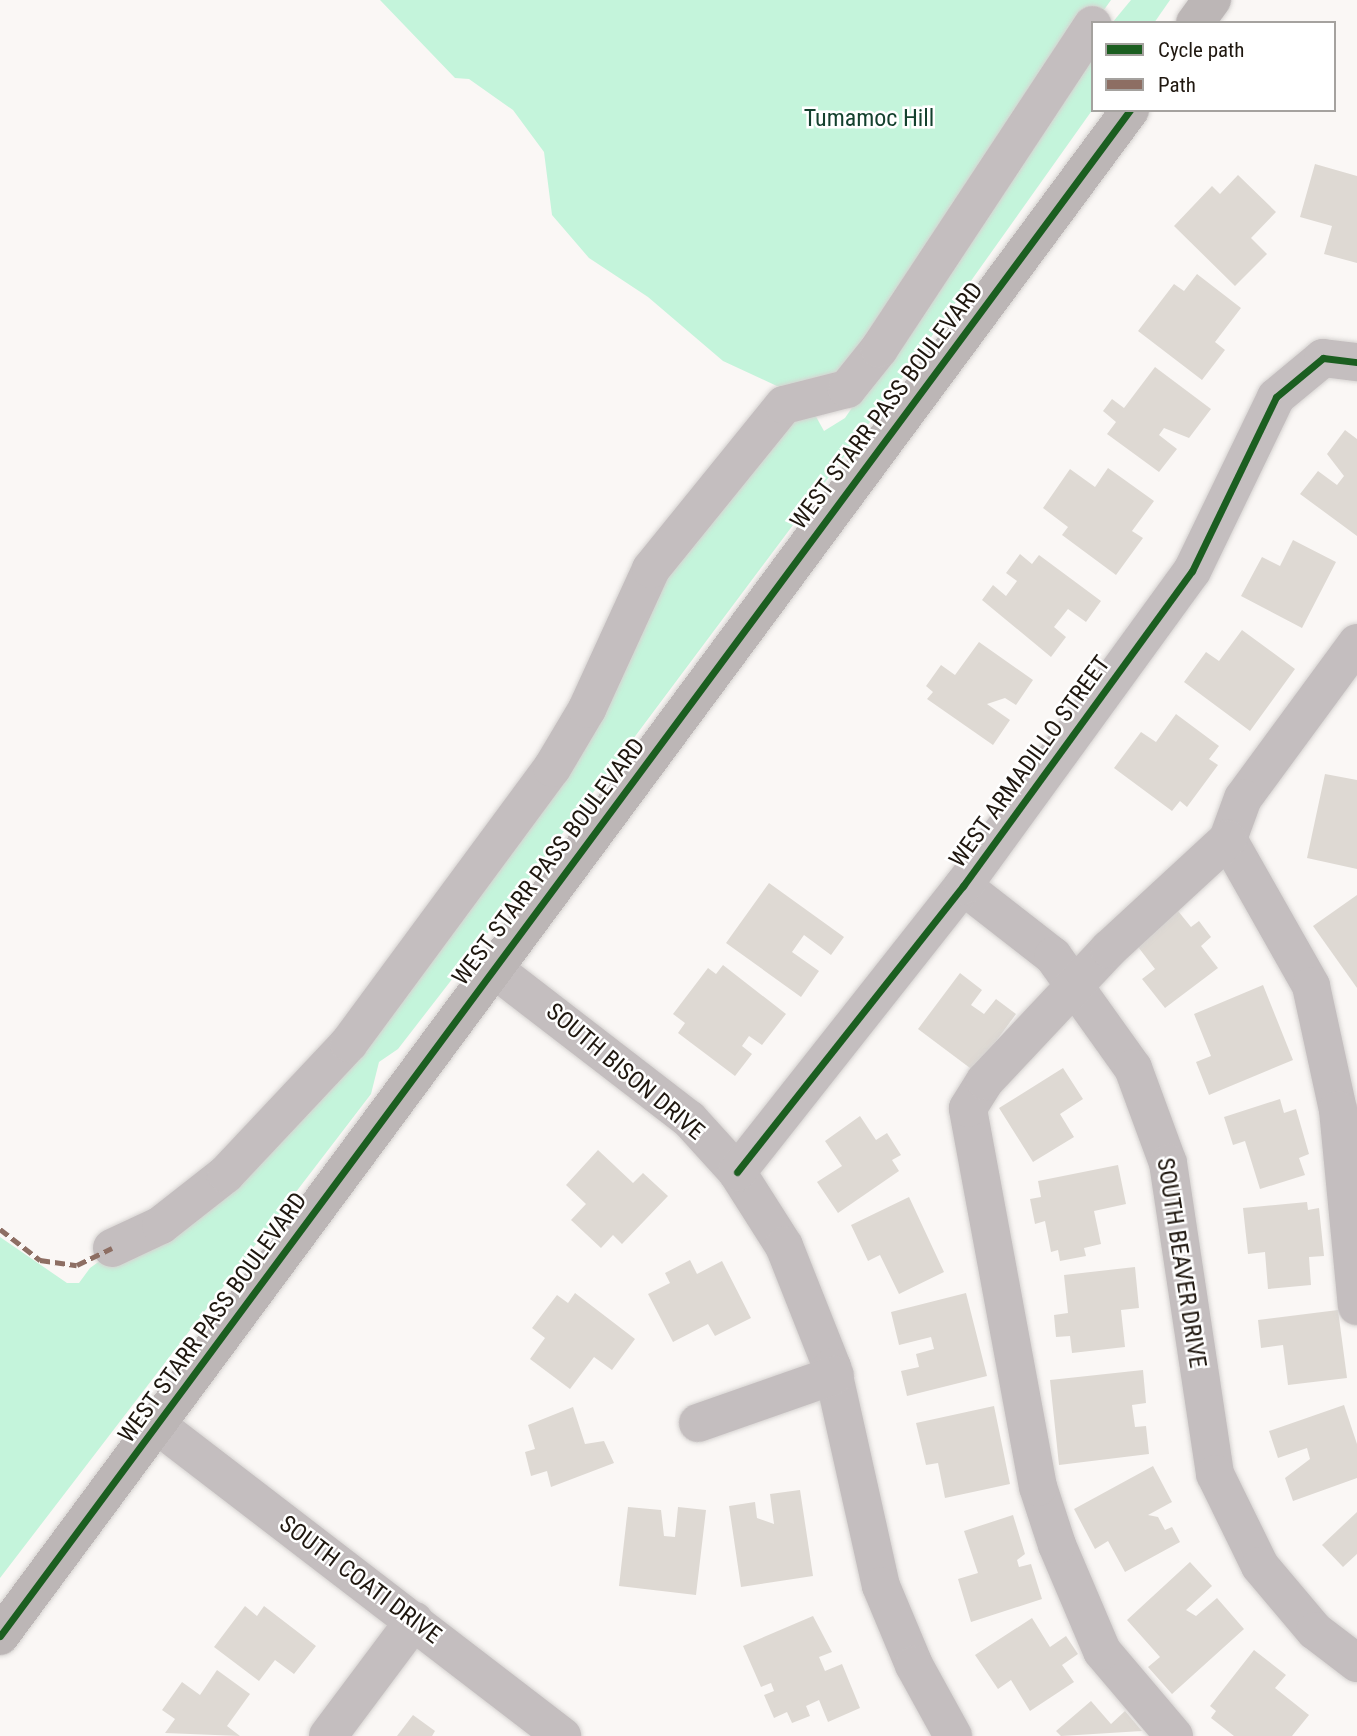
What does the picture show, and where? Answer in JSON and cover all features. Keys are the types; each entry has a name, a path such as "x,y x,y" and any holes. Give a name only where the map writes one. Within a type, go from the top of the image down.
{"main road":[{"path":"1196,21 1212,0"},
{"name":"WEST STARR PASS BOULEVARD","path":"0,1636 1129,112"}],"street":[{"path":"1095,21 1109,0"},
{"path":"112,1248 161,1225 226,1174 349,1043 552,768 587,709 651,569 783,405 847,389 880,349 1091,27"},
{"name":"WEST ARMADILLO STREET","path":"737,1172 963,886 1192,571 1276,397 1333,355"},
{"path":"1174,1736 1102,1651 1057,1545 1038,1487 968,1108 985,1082 1077,986 1228,839 1243,798 1357,643"},
{"path":"1228,839 1311,986 1349,1147 1357,1307"},
{"name":"SOUTH BEAVER DRIVE","path":"963,886 1052,956 1077,986 1133,1068 1168,1163 1205,1430 1233,1519 1289,1602 1357,1663"},
{"name":"SOUTH BISON DRIVE","path":"494,969 689,1119 737,1172 806,1290 835,1375 881,1586 914,1665 953,1736"},
{"path":"698,1423 835,1375"},
{"name":"SOUTH COATI DRIVE","path":"157,1425 562,1736"},
{"path":"328,1736 414,1621"}],"green space":[{"name":"Tumamoc Hill","path":"380,0 1111,0 1096,21 1091,21 1091,28 913,279 835,376 779,387 723,361 648,297 589,258 552,215 544,152 513,110 469,79 455,78"},
{"path":"1131,0 1170,0 1155,21 1114,21"},
{"path":"1091,53 1091,112 885,402 494,925 398,1049 379,1062 371,1094 0,1578 0,1237 67,1283 79,1283 90,1268 271,1138 655,590 788,422 814,413 824,431 845,418"}],"building":[{"path":"1315,164 1357,176 1357,263 1324,254 1332,226 1300,217"},
{"path":"1238,175 1276,212 1251,238 1267,254 1235,286 1174,226 1212,186 1220,194"},
{"path":"1197,274 1241,308 1215,342 1225,350 1202,380 1138,331 1174,284 1184,291"},
{"path":"1155,367 1211,409 1189,438 1164,428 1159,435 1177,449 1159,472 1107,434 1116,422 1103,411 1112,399 1124,408"},
{"path":"1345,430 1357,439 1357,536 1300,494 1318,471 1337,485 1344,476 1327,454"},
{"path":"1108,468 1154,501 1132,531 1143,538 1116,575 1062,535 1068,527 1043,508 1070,469 1095,487"},
{"path":"1293,540 1336,562 1302,628 1241,596 1262,557 1280,566"},
{"path":"1020,554 1032,564 1039,555 1101,601 1086,622 1068,609 1054,627 1066,637 1051,657 982,600 993,585 1006,596 1017,581 1006,573"},
{"path":"1242,630 1295,669 1250,731 1184,682 1206,652 1219,661"},
{"path":"979,642 1033,680 1016,705 1005,698 987,704 1010,720 993,745 927,699 933,692 926,686 941,665 955,675"},
{"path":"1176,714 1219,746 1209,759 1218,765 1187,807 1180,801 1172,811 1114,768 1141,732 1156,742"},
{"path":"1325,774 1357,780 1357,869 1307,858"},
{"path":"769,883 844,937 831,955 804,935 792,952 819,971 801,997 726,943"},
{"path":"1357,895 1357,988 1313,926"},
{"path":"1174,906 1191,927 1199,921 1211,937 1201,946 1218,968 1165,1008 1142,979 1155,969 1132,939"},
{"path":"723,965 786,1014 762,1045 749,1036 742,1046 752,1054 735,1076 678,1033 685,1023 673,1014 708,968 716,974"},
{"path":"960,973 982,990 971,1005 984,1014 996,999 1016,1014 974,1071 918,1029"},
{"path":"1263,985 1293,1060 1209,1095 1196,1062 1211,1056 1194,1014"},
{"path":"1063,1068 1083,1099 1060,1114 1074,1137 1033,1162 999,1108"},
{"path":"1280,1099 1284,1113 1296,1109 1309,1154 1299,1158 1305,1175 1260,1189 1245,1141 1233,1145 1224,1117"},
{"path":"860,1116 876,1140 887,1133 901,1155 892,1160 899,1171 838,1213 817,1182 842,1166 825,1141"},
{"path":"598,1150 633,1183 643,1173 668,1196 622,1244 613,1235 601,1248 571,1220 586,1204 566,1185"},
{"path":"1118,1165 1126,1204 1094,1211 1101,1244 1084,1248 1086,1256 1060,1261 1058,1250 1051,1252 1045,1221 1035,1224 1030,1199 1041,1197 1038,1181"},
{"path":"909,1197 944,1272 899,1294 880,1255 868,1261 851,1225"},
{"path":"1307,1202 1308,1210 1319,1208 1324,1256 1309,1257 1311,1285 1268,1289 1265,1252 1248,1254 1243,1208"},
{"path":"690,1260 697,1274 722,1261 751,1318 715,1336 708,1324 673,1342 648,1294 670,1283 665,1273"},
{"path":"1135,1267 1139,1308 1121,1310 1125,1347 1072,1353 1070,1336 1056,1337 1054,1315 1068,1313 1064,1275"},
{"path":"575,1293 635,1339 612,1370 594,1357 570,1389 530,1359 545,1338 532,1328 557,1295 568,1303"},
{"path":"966,1293 987,1376 907,1396 901,1371 919,1367 916,1354 934,1349 931,1337 899,1345 891,1312"},
{"path":"1338,1310 1347,1378 1288,1385 1283,1345 1261,1348 1258,1320"},
{"path":"1143,1370 1146,1403 1132,1405 1135,1427 1146,1426 1149,1454 1059,1465 1050,1380"},
{"path":"1344,1405 1357,1444 1357,1478 1293,1501 1285,1478 1310,1459 1307,1448 1278,1458 1269,1431"},
{"path":"994,1406 1010,1484 945,1498 938,1463 926,1465 916,1423"},
{"path":"573,1407 585,1444 604,1441 614,1463 551,1487 547,1471 531,1476 525,1452 535,1449 528,1425"},
{"path":"1153,1466 1172,1502 1148,1515 1158,1517 1165,1530 1172,1527 1180,1542 1125,1572 1108,1541 1095,1549 1074,1509"},
{"path":"800,1490 813,1576 741,1587 729,1506 755,1502 757,1518 774,1524 770,1494"},
{"path":"628,1507 661,1510 664,1536 675,1537 678,1507 706,1510 696,1595 619,1586"},
{"path":"1357,1512 1357,1554 1343,1567 1322,1545"},
{"path":"1013,1515 1025,1554 1017,1560 1019,1567 1031,1564 1042,1599 971,1622 958,1579 978,1573 964,1531"},
{"path":"1190,1562 1212,1586 1186,1610 1196,1616 1217,1598 1244,1629 1172,1694 1148,1667 1160,1657 1127,1620"},
{"path":"245,1606 257,1616 264,1606 316,1646 294,1674 275,1660 259,1681 214,1647"},
{"path":"813,1616 832,1652 819,1657 825,1671 842,1664 860,1708 828,1722 819,1700 806,1706 810,1716 792,1723 787,1712 774,1718 764,1695 774,1691 771,1683 761,1687 743,1646"},
{"path":"1032,1618 1050,1647 1066,1636 1078,1654 1062,1665 1074,1682 1030,1711 1011,1680 998,1689 975,1655"},
{"path":"1254,1650 1286,1675 1275,1688 1309,1715 1292,1736 1234,1736 1211,1718 1216,1711 1210,1706"},
{"path":"217,1670 250,1694 227,1726 240,1736 165,1733 175,1719 162,1710 182,1682 200,1695"},
{"path":"1091,1701 1111,1724 1125,1711 1142,1731 1061,1736 1056,1731"},
{"path":"413,1715 435,1731 432,1736 397,1736"}],"marked path":[{"path":"0,1229 40,1260 77,1265 112,1248"}],"cycle path":[{"path":"0,1636 1129,112"},
{"path":"737,1172 963,886 1192,571 1276,397 1323,358 1357,362"}]}
